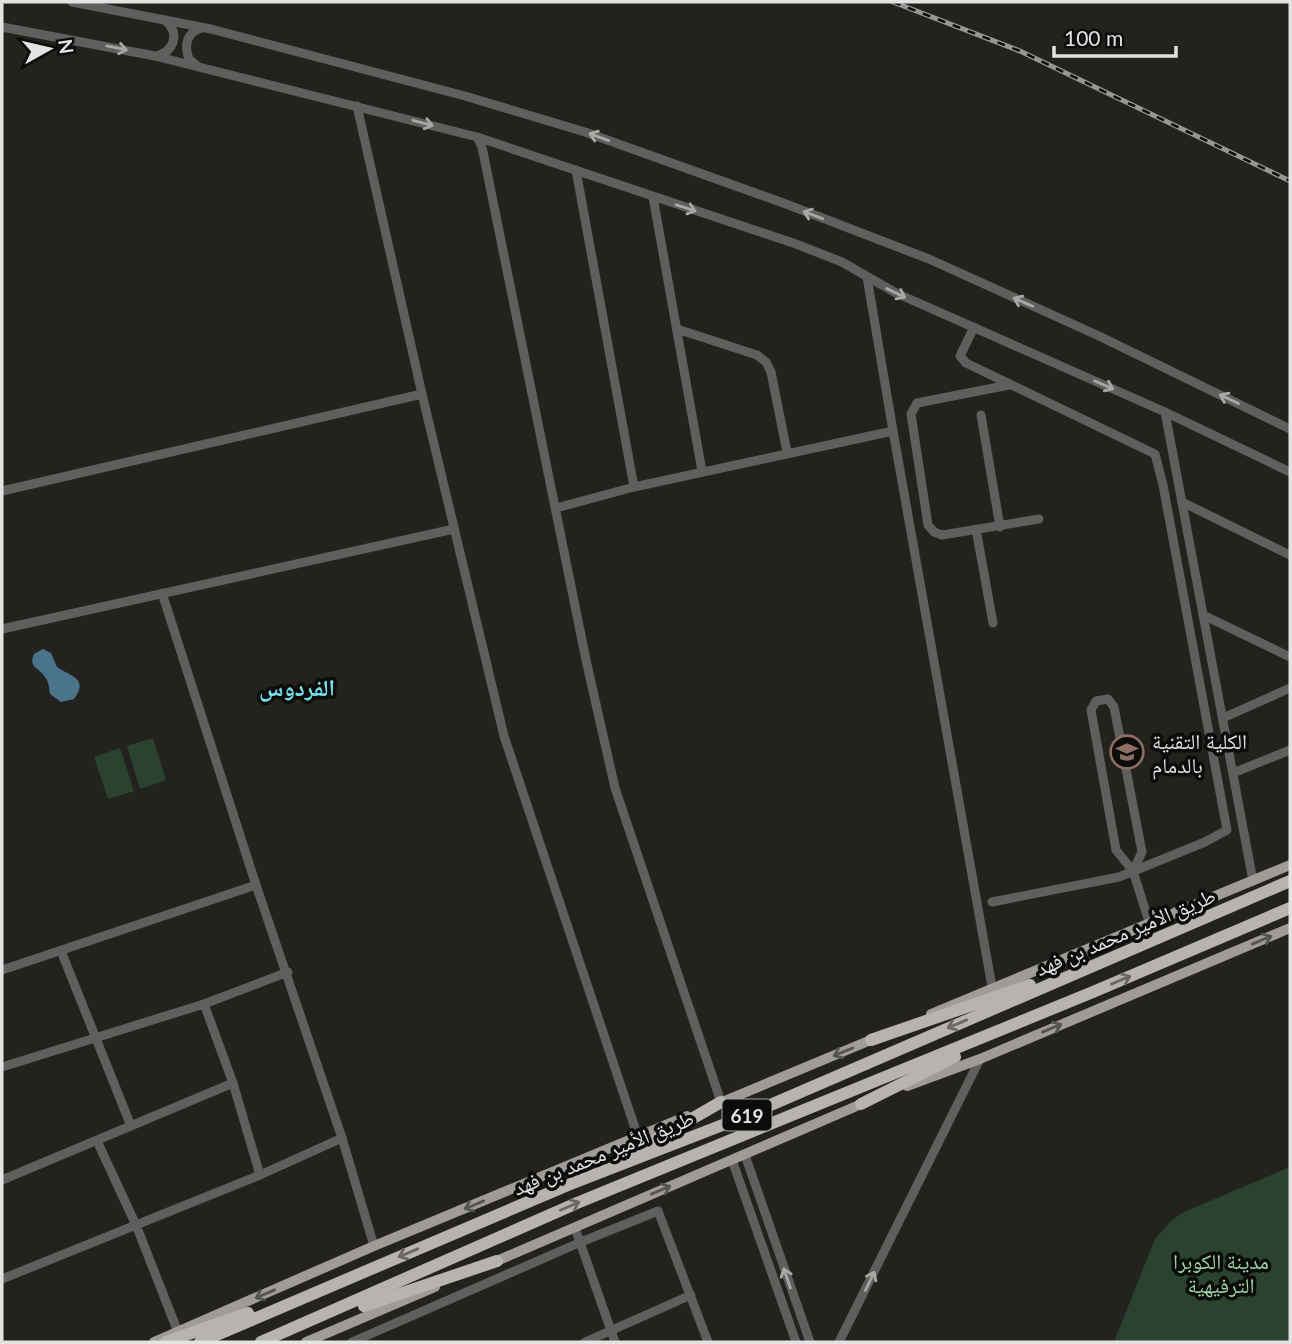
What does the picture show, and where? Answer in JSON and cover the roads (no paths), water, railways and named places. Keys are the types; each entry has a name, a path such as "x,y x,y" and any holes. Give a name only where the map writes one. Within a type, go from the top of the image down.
{"highway":[{"name":"طريق الأمير محمد بن فهد","path":"200,1342 568,1185 738,1119 1290,881"},
{"name":"طريق الأمير محمد بن فهد","path":"261,1342 577,1203 1093,992 1290,908"},
{"path":"871,1041 1132,949"},
{"path":"861,1104 1093,992"},
{"path":"568,1185 653,1142 721,1102"},
{"path":"290,1331 497,1261"},
{"path":"166,1342 370,1270"}],"main road":[{"path":"154,1342 374,1246 1290,865"},
{"path":"306,1342 861,1104 980,1059 1290,928"}],"street":[{"path":"72,2 129,7 162,19 211,29 465,96 584,131 929,259 1099,336 1290,429"},
{"path":"155,56 169,50 174,40 173,30 162,19"},
{"path":"2,27 155,56 477,137 796,244 842,262 896,293 1165,412 1290,472"},
{"path":"200,67 188,59 186,42 197,29 211,29"},
{"path":"357,106 422,394 505,737 638,1137"},
{"path":"477,137 482,147 586,660 615,789 721,1102"},
{"path":"576,170 634,486"},
{"path":"653,197 702,471"},
{"path":"867,277 992,987"},
{"path":"974,327 960,356 966,363 1155,454 1227,830 1205,842 1119,877 992,902"},
{"path":"677,329 757,355 766,362 771,372 787,452"},
{"path":"1009,385 917,403 911,414 928,525 934,532 942,535 1039,519"},
{"path":"2,491 422,394"},
{"path":"1165,412 1253,881"},
{"path":"981,415 1000,527"},
{"path":"556,508 634,486 892,431"},
{"path":"1182,502 1290,555"},
{"path":"2,629 454,529"},
{"path":"976,529 993,623"},
{"path":"162,593 256,885 288,972 342,1138 374,1246"},
{"path":"1203,615 1290,657"},
{"path":"1223,718 1290,688"},
{"path":"1133,872 1142,852 1114,707 1108,699 1096,701 1091,710 1116,850 1133,872 1150,925"},
{"path":"1233,773 1290,750"},
{"path":"2,970 256,885"},
{"path":"61,951 131,1126"},
{"path":"2,1067 204,1004 288,972"},
{"path":"204,1004 233,1083 260,1175"},
{"path":"839,1342 980,1059"},
{"path":"2,1180 233,1083"},
{"path":"2,1279 260,1175 342,1138"},
{"path":"97,1141 136,1226 178,1332"},
{"path":"745,1155 810,1342"},
{"path":"732,1160 796,1342"},
{"path":"352,1342 580,1242 659,1211 708,1342"},
{"path":"575,1228 615,1342"},
{"path":"585,1342 691,1295"}],"water":[{"path":"43,649 51,653 57,667 79,682 74,699 61,702 50,694 46,679 32,662 34,654"}],"railway":[{"path":"893,2 1020,51 1290,181"}],"place":[{"name":"الكلية التقنية بالدمام","path":"1127,752"}],"district":[{"name":"الفردوس","path":"297,687"}],"park label":[{"name":"مدينة الكوبرا الترفيهية","path":"1221,1272"}]}
